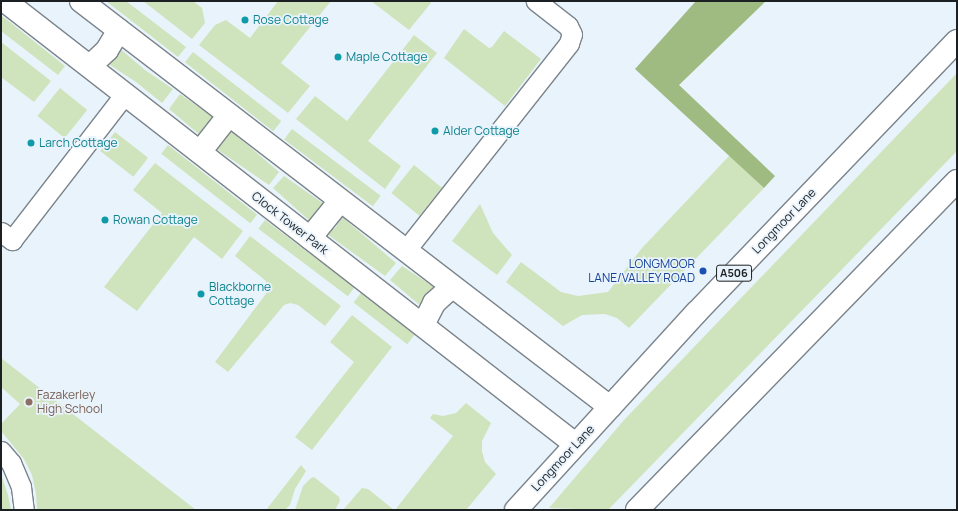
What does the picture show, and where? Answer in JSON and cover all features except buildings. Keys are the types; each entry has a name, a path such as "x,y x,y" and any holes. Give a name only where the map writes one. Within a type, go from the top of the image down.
{"street":[{"path":"81,1 452,288 610,407"},
{"name":"Clock Tower Park","path":"15,4 125,94 575,444"},
{"path":"90,66 107,50 119,30"},
{"name":"Longmoor Lane","path":"516,510 696,313 957,41"},
{"path":"200,152 229,115"},
{"path":"637,510 957,181"},
{"path":"310,238 340,201"},
{"path":"423,325 434,303 452,288"}],"lane":[{"path":"406,251 569,43 572,34 568,26 536,1"},
{"path":"1,232 12,240 125,94"},
{"path":"1,451 11,464 21,487 24,510"}],"green space":[{"path":"106,1 126,1 186,47 178,57"},
{"path":"143,1 193,1 202,8 205,23 192,39"},
{"path":"278,1 331,1 281,63 310,86 288,113 199,45 215,25 226,20 250,38"},
{"path":"371,1 429,1 431,3 409,30"},
{"path":"696,1 766,1 679,85 775,176 764,188 635,69"},
{"path":"1,15 65,66 58,75 1,31"},
{"path":"464,29 489,48 492,47 504,31 541,59 505,106 444,58"},
{"path":"414,35 437,53 368,141 401,166 385,189 296,119 315,96 347,121"},
{"path":"1,42 51,81 34,102 1,77"},
{"path":"117,46 145,70 173,89 162,103 136,82 104,61"},
{"path":"193,52 281,121 273,131 185,62"},
{"path":"957,73 957,151 608,510 549,508 624,420"},
{"path":"60,88 87,110 65,138 37,116"},
{"path":"180,94 214,118 205,125 200,135 169,109"},
{"path":"292,129 381,196 373,206 284,139"},
{"path":"230,130 279,172 269,185 215,148 225,140"},
{"path":"115,132 148,158 133,177 100,151"},
{"path":"168,145 257,215 250,223 161,154"},
{"path":"730,155 764,188 629,328 617,318 605,314 582,315 563,326 506,282 521,262 561,292 578,296 608,292 642,248"},
{"path":"155,163 243,231 222,259 194,237 137,311 104,287 162,213 133,190"},
{"path":"414,165 442,188 419,216 391,193"},
{"path":"284,176 324,204 316,211 311,222 273,188"},
{"path":"480,204 493,233 512,255 497,275 452,241"},
{"path":"341,216 396,263 385,276 327,234 336,227"},
{"path":"265,220 354,287 348,296 258,229"},
{"path":"250,236 341,306 325,326 298,305 290,303 284,305 228,372 215,362 268,291 266,281 235,256"},
{"path":"402,266 437,289 422,307 390,280"},
{"path":"361,293 415,335 407,344 354,302"},
{"path":"352,315 392,347 312,450 295,437 354,362 330,342"},
{"name":"Fazakerley High School","path":"1,358 196,510 37,510 36,494 32,475 24,459 1,431 1,424 20,404 1,387"},
{"path":"466,403 491,423 482,441 482,451 485,462 496,474 466,510 395,510 453,436 430,418 433,414 443,416 456,413"},
{"path":"301,465 306,471 295,489 290,505 285,510 266,510"},
{"path":"1,474 8,495 11,510 1,510"},
{"path":"314,477 339,497 340,501 335,510 295,510 303,486"},
{"path":"362,488 368,489 394,510 343,510"}],"place":[{"name":"Rose Cottage","path":"245,20"},
{"name":"Maple Cottage","path":"338,57"},
{"name":"Alder Cottage","path":"435,131"},
{"name":"Larch Cottage","path":"31,143"},
{"name":"Rowan Cottage","path":"105,220"},
{"name":"LONGMOOR LANE/VALLEY ROAD","path":"703,271"},
{"name":"Blackborne Cottage","path":"201,294"},
{"name":"Fazakerley High School","path":"29,402"}]}
